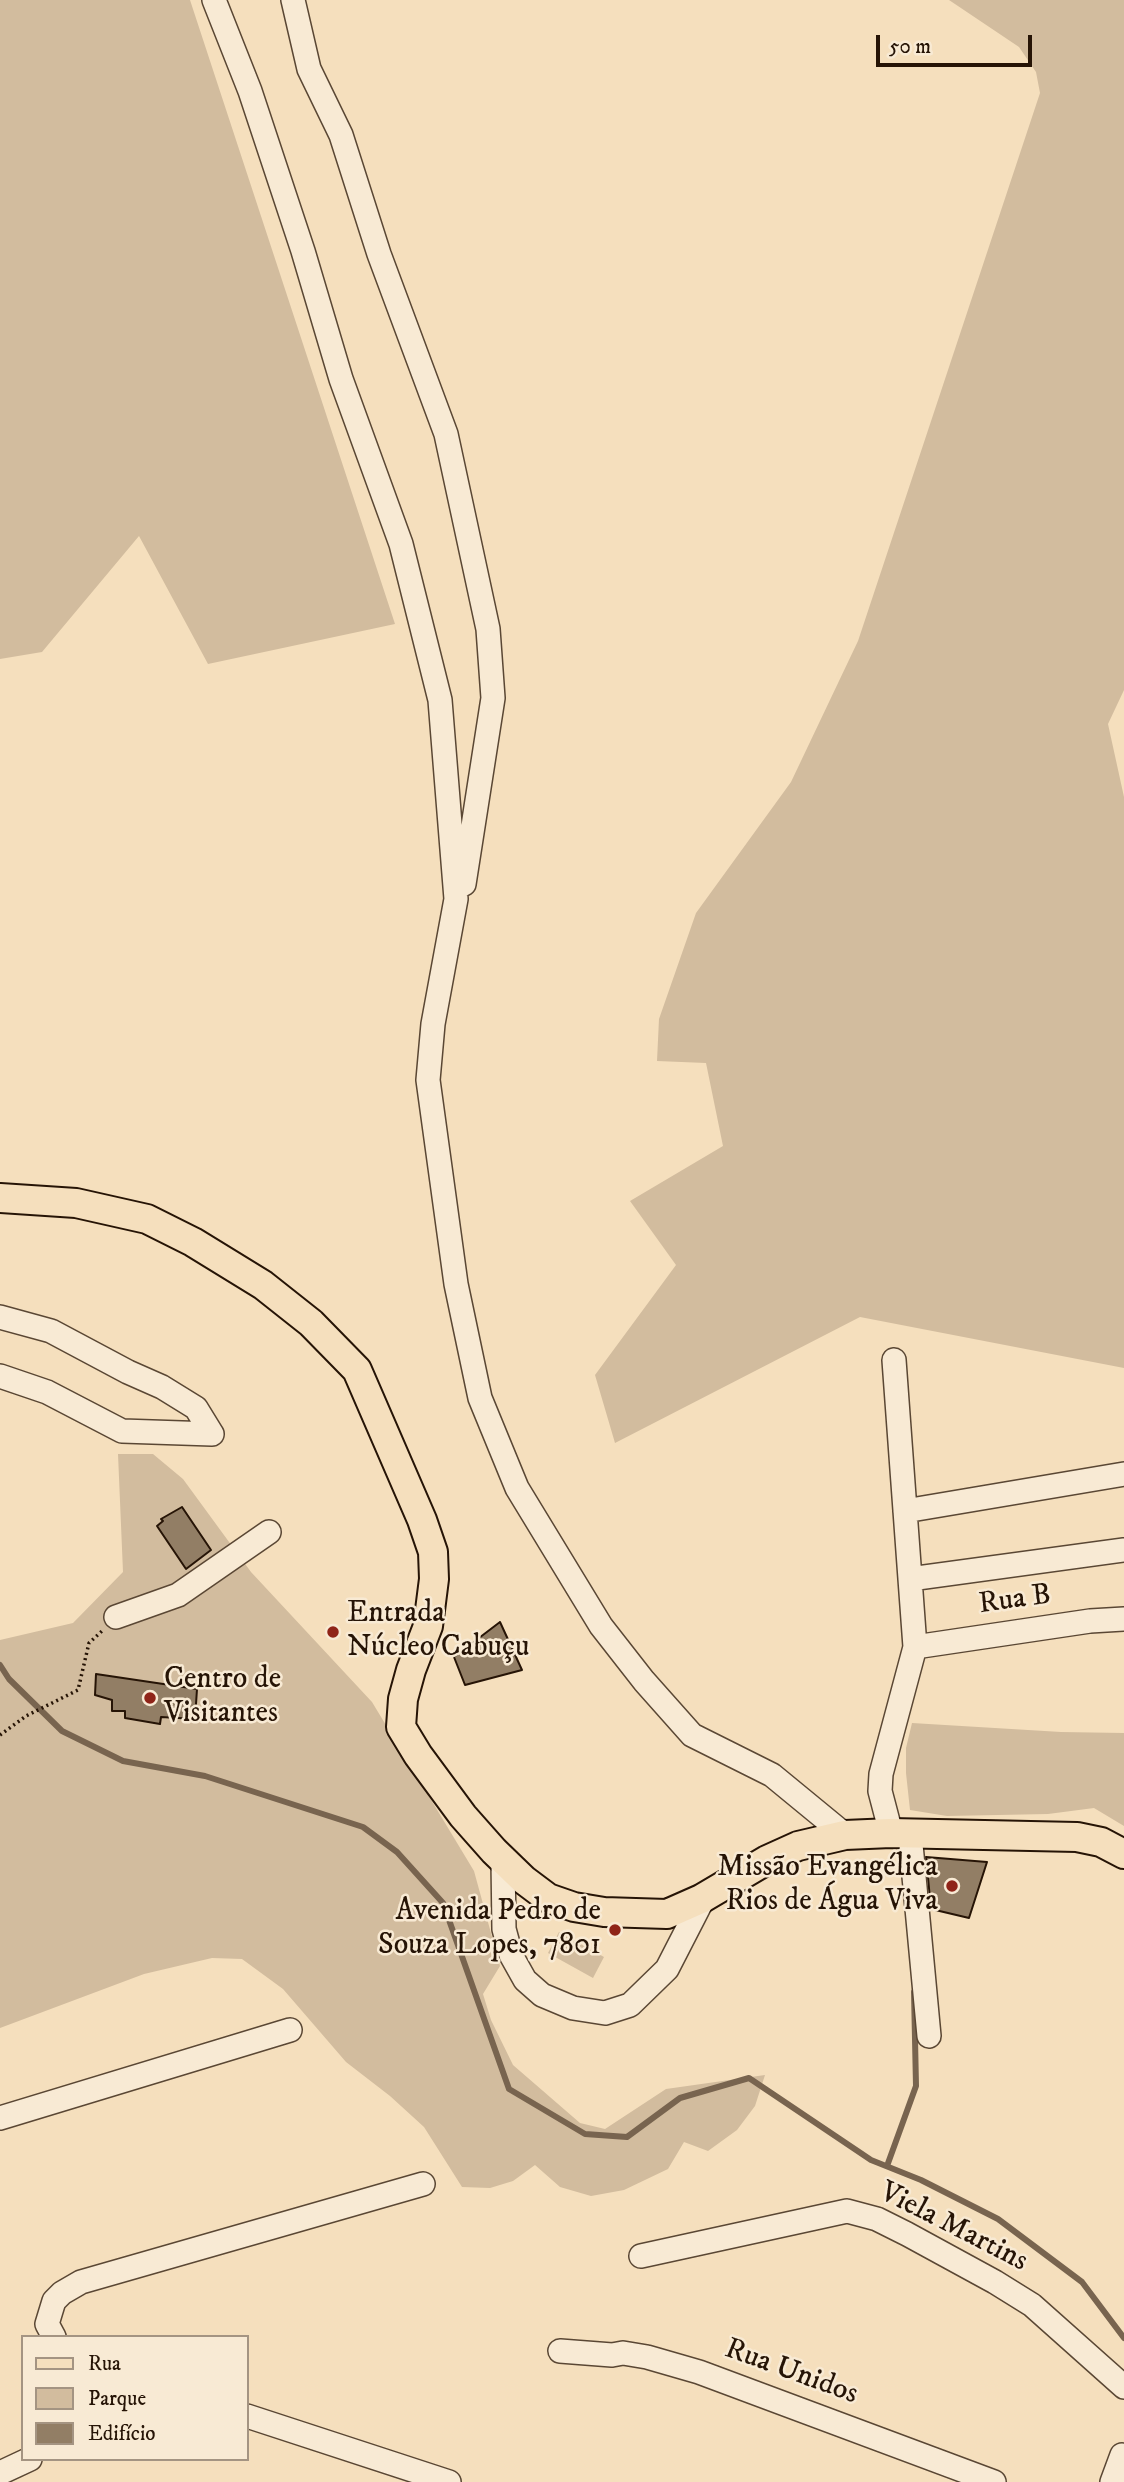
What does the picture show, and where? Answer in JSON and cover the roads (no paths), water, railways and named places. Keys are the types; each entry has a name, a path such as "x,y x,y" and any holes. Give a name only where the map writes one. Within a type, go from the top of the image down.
{"main road":[{"path":"0,1198 76,1203 147,1219 193,1242 262,1284 311,1323 357,1370 422,1520 433,1552 435,1579 428,1626 403,1699 401,1727 463,1816 503,1861 548,1898 594,1911 667,1914 798,1846 845,1835 901,1833 1077,1837 1101,1842 1124,1854"}],"street":[{"path":"214,0 250,91 303,251 341,379 401,544 440,700 456,899 433,1024 428,1080 456,1284 480,1398 517,1488 601,1626 644,1681 692,1735 772,1775 845,1835"},
{"path":"293,0 309,69 341,135 379,254 446,434 488,628 493,698 464,884 456,899"},
{"path":"0,1317 51,1331 162,1387 196,1408 212,1434 122,1431 47,1392 0,1376"},
{"path":"894,1360 915,1647 881,1774 880,1791 901,1833 929,2036"},
{"path":"905,1511 1124,1474"},
{"path":"116,1617 178,1595 269,1532"},
{"path":"910,1579 1124,1550"},
{"name":"Rua B","path":"915,1647 1090,1621 1124,1619"},
{"path":"503,1861 504,1929 511,1955 525,1980 542,1995 573,2008 605,2013 630,2005 667,1969 704,1896"},
{"path":"0,2118 290,2030"},
{"path":"53,2335 47,2324 54,2301 81,2282 423,2184"},
{"name":"Viela Martins","path":"641,2256 847,2211 877,2219 1032,2305 1124,2387"},
{"name":"Rua Unidos","path":"560,2351 612,2355 623,2353 699,2372 994,2482"},
{"path":"248,2416 449,2482"},
{"path":"1112,2482 1122,2455"},
{"path":"0,2473 26,2461"}],"waterway":[{"path":"0,1665 9,1679 62,1731 123,1761 205,1776 363,1827 397,1852 443,1903 509,2089 585,2134 627,2137 680,2098 749,2078 871,2160 921,2180 998,2219 1082,2282 1124,2338"},
{"path":"887,2166 916,2086 914,1992"}],"place":[{"name":"Entrada Núcleo Cabuçu","path":"333,1632"},
{"name":"Centro de Visitantes","path":"150,1698"},
{"name":"Missão Evangélica Rios de Água Viva","path":"952,1886"},
{"name":"Avenida Pedro de Souza Lopes, 7801","path":"615,1930"}]}
